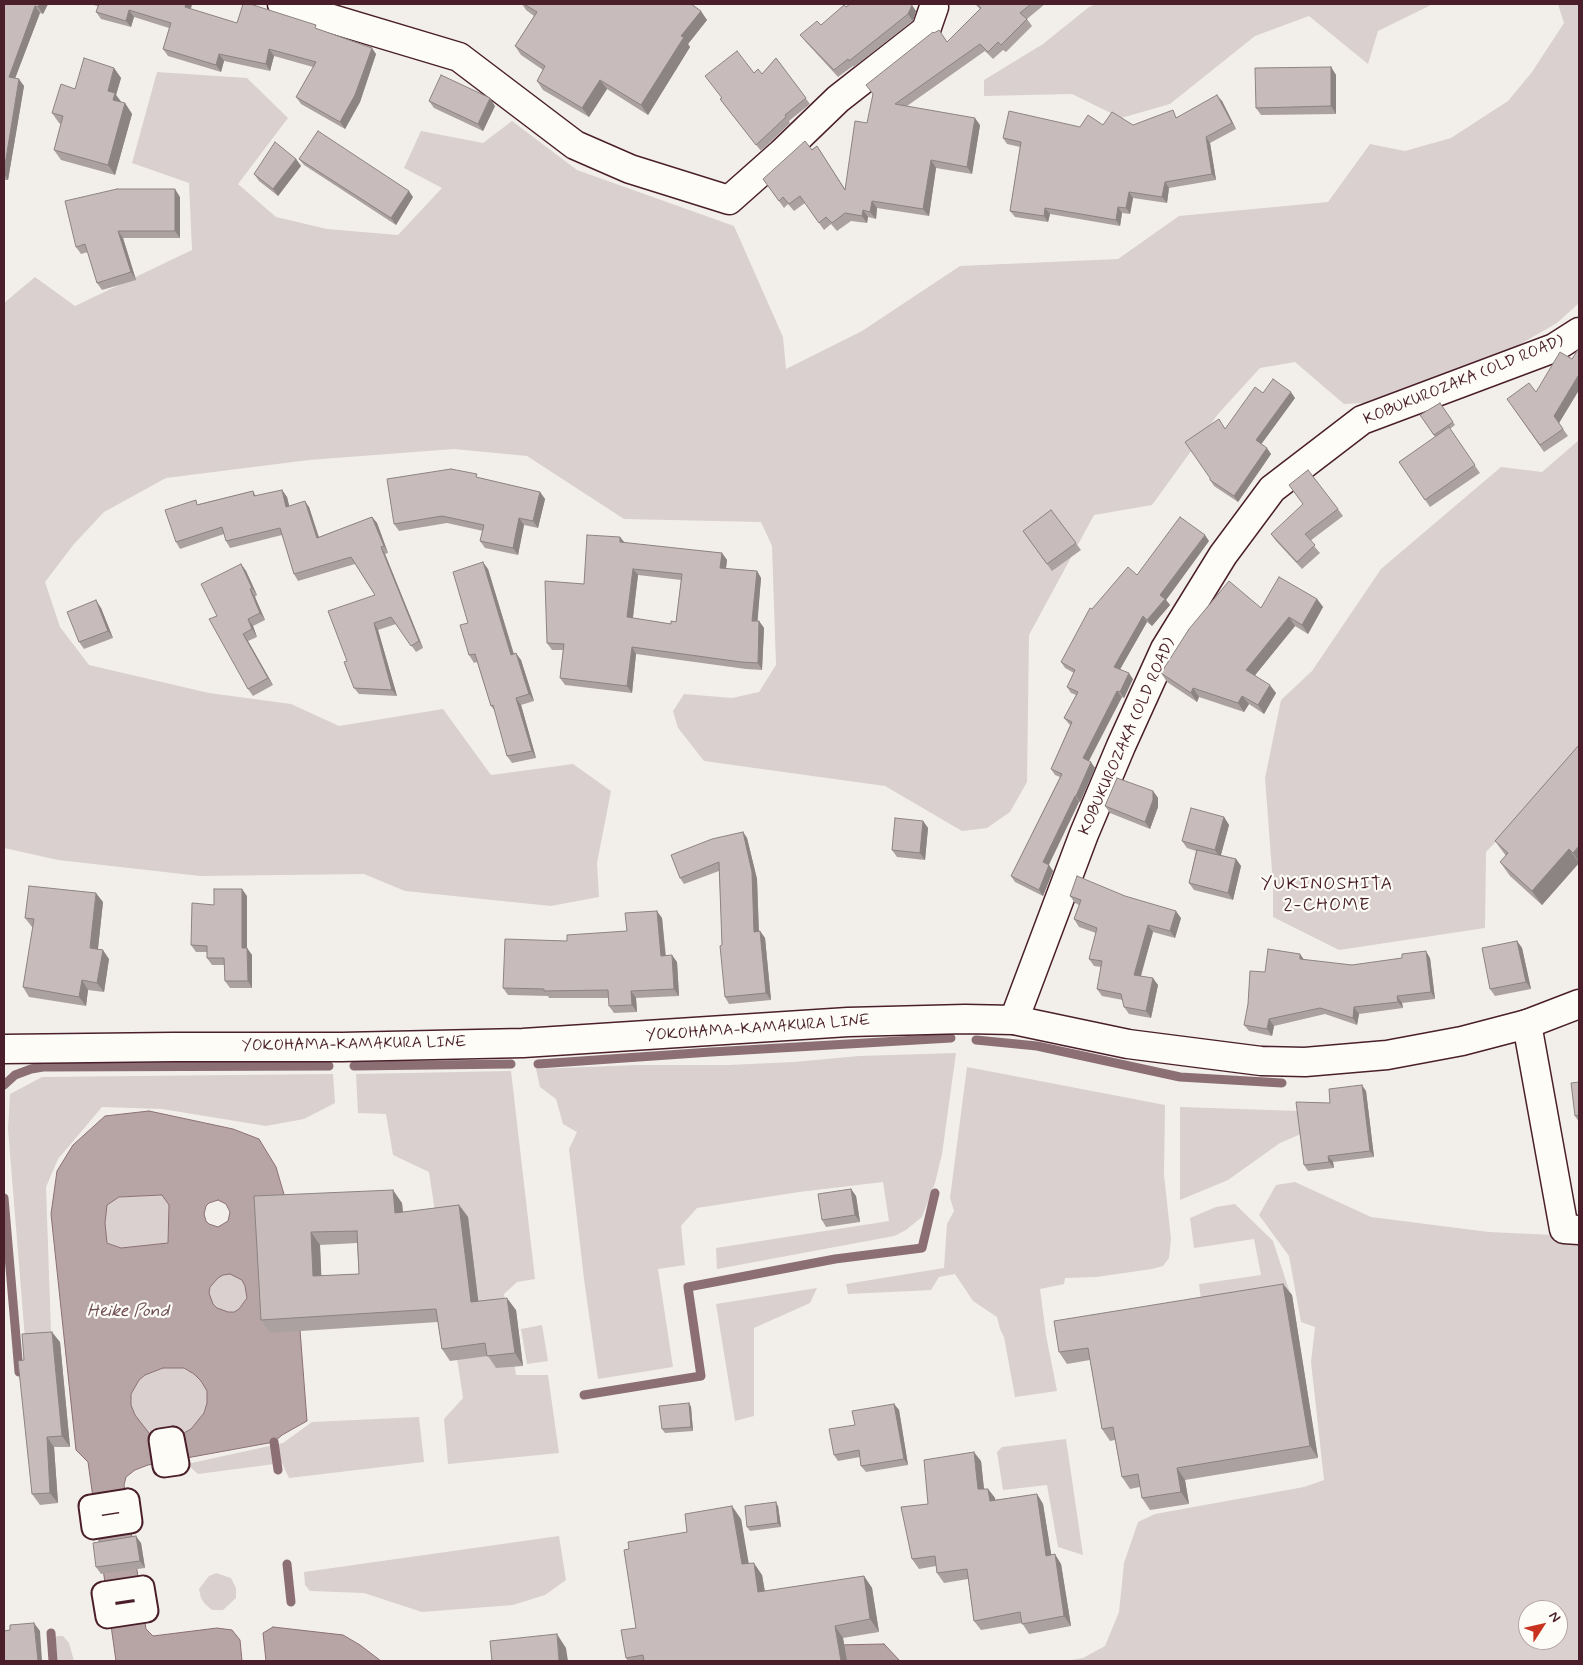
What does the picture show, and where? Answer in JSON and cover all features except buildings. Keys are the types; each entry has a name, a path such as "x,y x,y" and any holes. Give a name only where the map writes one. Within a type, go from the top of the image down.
{"street":[{"path":"282,4 459,57 575,145 630,169 729,200 782,153 838,99 926,30 934,8"},
{"name":"KOBUKUROZAKA (OLD ROAD)","path":"1014,1020 1084,834 1165,649 1223,555 1272,489 1362,420 1554,348 1579,332"},
{"name":"YOKOHAMA-KAMAKURA LINE","path":"4,1049 523,1044 848,1022 965,1019 1014,1020 1128,1044 1261,1061 1305,1062 1387,1055 1462,1041 1517,1027 1579,1004"},
{"path":"1517,1027 1564,1229 1579,1230"}],"shaded area":[{"path":"1096,4 1433,4 1378,31 1368,64 1309,16 1255,36 1170,104 1121,118 1072,94 984,96 984,80 1043,44 1089,7"},
{"path":"1558,4 1579,4 1579,303 1557,323 1510,350 1381,402 1344,404 1295,362 1260,368 1218,414 1152,505 1094,515 1029,635 1027,782 1010,812 987,828 962,831 885,786 704,761 678,728 673,711 684,694 732,698 759,692 776,665 772,546 761,522 624,519 527,456 454,449 309,460 166,478 104,512 74,544 45,582 60,627 89,665 209,693 291,704 339,726 443,709 491,775 573,764 611,791 597,863 599,897 551,906 405,891 364,874 200,876 58,860 4,848 4,303 35,277 75,306 192,250 189,183 132,163 157,72 247,78 288,118 238,184 276,217 327,229 398,235 442,188 404,168 421,131 483,143 512,121 577,170 734,226 783,337 786,369 862,331 960,266 1118,259 1179,216 1328,202 1370,144 1405,151 1451,138 1508,101 1532,72 1564,23"},
{"path":"1579,440 1579,753 1486,852 1485,928 1339,950 1273,917 1273,884 1265,778 1281,700 1312,671 1381,569 1501,467 1542,472"},
{"path":"956,1053 942,1154 935,1183 922,1217 906,1230 894,1236 717,1269 716,1248 889,1221 883,1182 799,1192 697,1208 681,1226 685,1265 658,1269 673,1367 598,1379 569,1149 577,1132 563,1124 556,1099 540,1087 536,1069 637,1065 728,1065 794,1062 859,1056"},
{"path":"967,1067 1165,1105 1164,1175 1171,1239 1169,1258 1163,1266 1152,1269 1096,1277 1065,1278 1064,1284 1040,1289 1046,1335 1057,1391 1015,1397 1004,1337 997,1317 973,1301 955,1274 939,1277 931,1290 848,1294 846,1284 944,1268 947,1224 954,1211 950,1198"},
{"path":"511,1071 535,1279 517,1282 504,1294 516,1375 548,1375 559,1453 448,1464 444,1419 463,1398 429,1172 393,1155 386,1114 358,1113 356,1074"},
{"path":"333,1074 335,1103 304,1119 266,1126 162,1109 102,1107 58,1159 46,1187 51,1332 25,1339 8,1129 10,1094 42,1077"},
{"path":"1180,1107 1299,1111 1308,1131 1280,1143 1228,1180 1180,1200"},
{"path":"1295,1182 1371,1217 1489,1232 1574,1236 1579,1238 1579,1661 1065,1661 1083,1658 1105,1646 1119,1612 1124,1563 1138,1522 1155,1514 1304,1487 1324,1480 1311,1362 1315,1327 1301,1322 1289,1256 1259,1215 1276,1185"},
{"path":"162,1195 169,1205 168,1243 121,1248 107,1242 106,1205 119,1197"},
{"path":"1235,1204 1273,1241 1290,1293 1202,1307 1199,1284 1261,1275 1254,1239 1194,1248 1190,1218 1216,1207"},
{"path":"228,1274 241,1280 247,1293 241,1306 228,1312 215,1306 209,1293 215,1280"},
{"path":"817,1288 810,1303 754,1328 754,1416 735,1421 716,1304"},
{"path":"542,1325 548,1361 527,1364 521,1329"},
{"path":"163,1368 184,1368 194,1374 207,1391 207,1403 204,1413 191,1429 157,1445 135,1415 131,1405 131,1394 139,1380 145,1375"},
{"path":"419,1417 424,1462 289,1478 282,1463 198,1474 187,1464 283,1443 312,1422"},
{"path":"1066,1439 1083,1555 1058,1547 1047,1485 1003,1490 997,1452 1002,1447"},
{"path":"559,1536 566,1580 545,1595 513,1605 422,1612 364,1593 310,1591 305,1585 304,1572"},
{"path":"216,1573 231,1578 236,1588 236,1598 223,1610 212,1610 205,1604 199,1589 209,1576"},
{"path":"57,1636 63,1636 69,1643 74,1661 51,1661 53,1641"}],"water":[{"name":"Heike Pond","path":"149,1111 233,1129 259,1139 276,1167 288,1208 307,1421 282,1435 274,1442 148,1465 135,1470 126,1477 124,1485 146,1629 153,1636 217,1628 232,1630 240,1640 242,1661 116,1661 88,1462 76,1450 51,1214 57,1171 73,1145 105,1116","holes":["162,1195 169,1205 168,1243 121,1248 107,1243 105,1223 107,1205 119,1197","218,1200 226,1204 230,1212 228,1221 218,1227 209,1224 204,1214 209,1203","230,1274 242,1280 245,1286 247,1298 239,1309 234,1312 217,1308 213,1304 209,1293 210,1287 223,1275","163,1368 184,1368 201,1381 207,1391 207,1403 204,1413 191,1429 182,1434 152,1437 135,1415 131,1405 131,1394 139,1380 145,1375"]},
{"path":"273,1627 343,1635 381,1661 266,1661 263,1633"},
{"path":"884,1644 900,1661 841,1661 838,1645"}],"waterway":[{"path":"538,1064 951,1038"},
{"path":"976,1040 1037,1046 1180,1077 1282,1083"},
{"path":"354,1066 511,1064"},
{"path":"4,1085 15,1075 43,1067 329,1066"},
{"path":"584,1395 701,1376 688,1287 835,1259 922,1248 935,1193"},
{"path":"4,1198 19,1372"},
{"path":"274,1442 278,1470"},
{"path":"287,1564 291,1602"},
{"path":"51,1633 53,1661"}],"district":[{"name":"YUKINOSHITA 2-CHOME","path":"1327,895"}]}
